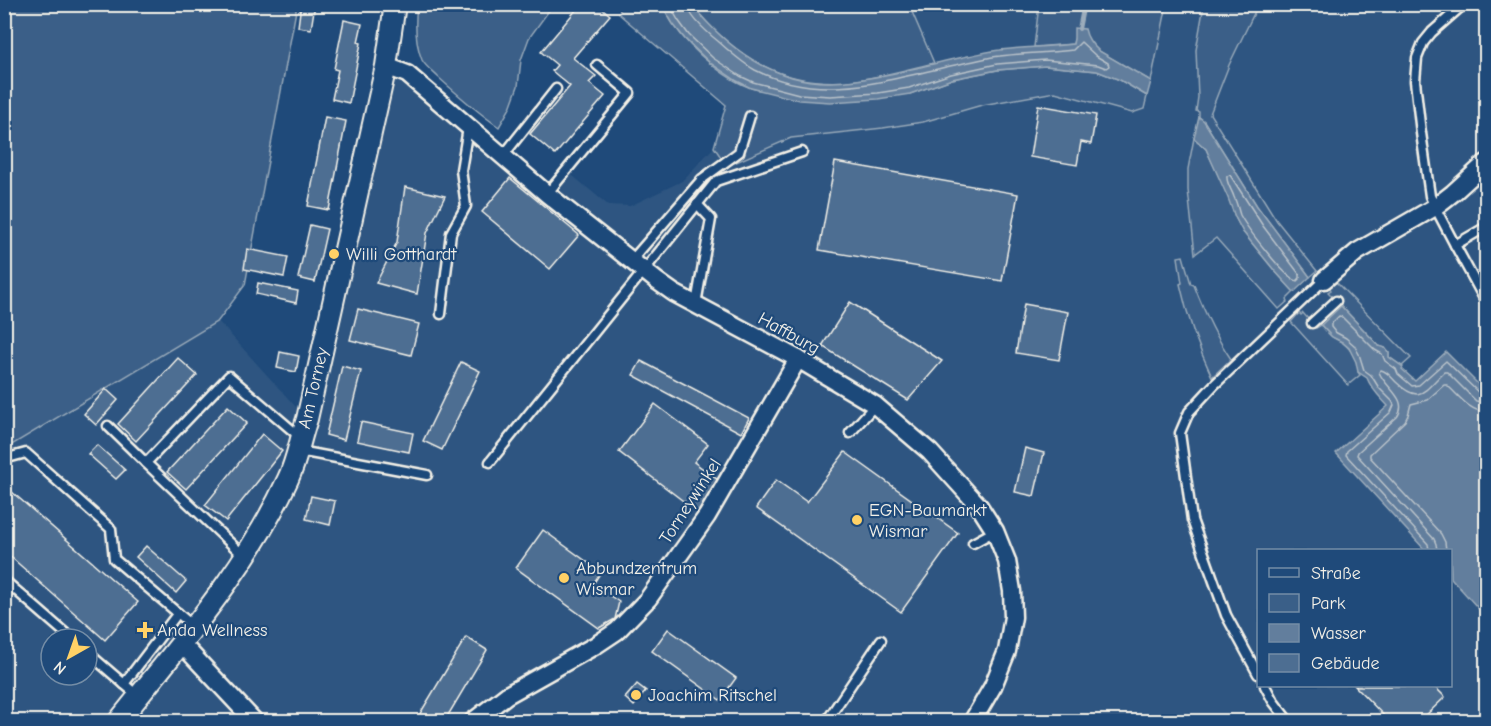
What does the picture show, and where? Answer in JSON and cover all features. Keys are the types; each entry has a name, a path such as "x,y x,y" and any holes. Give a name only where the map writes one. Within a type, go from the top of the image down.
{"street":[{"name":"Am Torney","path":"118,722 131,690 181,643 222,590 266,522 288,478 307,418 386,66 395,4"},
{"name":"Haffburg","path":"386,66 407,74 547,194 637,266 674,292 798,359 875,405 930,452 979,506 994,531 1007,561 1013,617 1007,651 993,686 972,722"},
{"path":"1324,280 1357,252 1435,207 1486,163"},
{"name":"Torneywinkel","path":"472,722 507,695 617,631 648,599 707,516 798,359"},
{"path":"181,643 255,722"}],"lane":[{"path":"1464,4 1423,43 1417,58 1415,81 1430,196 1486,302"},
{"path":"547,194 630,93 597,65"},
{"path":"503,156 556,89"},
{"path":"490,462 702,179 739,152 750,116"},
{"path":"441,314 451,233 466,206 461,170 468,126"},
{"path":"637,266 716,181 802,152"},
{"path":"696,304 711,219 697,204"},
{"path":"1455,245 1486,227"},
{"path":"1257,672 1226,615 1192,520 1180,433 1188,412 1324,280"},
{"path":"1312,323 1336,301"},
{"path":"147,463 229,376 310,453 427,475"},
{"path":"850,433 875,405"},
{"path":"108,426 244,556"},
{"path":"4,459 26,453 111,528 114,559 193,627"},
{"path":"973,543 994,531"},
{"path":"4,580 58,627"},
{"path":"99,662 131,690 178,613"},
{"path":"826,722 881,640"},
{"path":"1266,687 1289,722"}],"shaded area":[{"path":"621,5 1486,5 1486,393 1402,394 1336,453 1424,549 1257,549 1257,687 1452,687 1452,579 1486,617 1486,721 16,721 4,712 4,449 218,321 306,418 386,66 547,194 567,171 608,205 630,206 682,181 714,147 726,105 619,14"}],"green space":[{"path":"4,5 297,5 245,285 218,321 5,449"},
{"path":"417,5 553,5 529,38 521,60 518,86 510,108 499,127 460,97 423,62 417,40"},
{"path":"621,5 662,5 681,35 700,55 735,81 759,90 910,94 952,79 998,70 1045,66 1097,71 1120,80 1147,96 1144,109 1132,113 1055,92 982,105 923,122 791,138 727,166 714,147 726,105 619,14"},
{"path":"692,5 909,5 934,63 858,80 832,82 786,75 764,66 726,41"},
{"path":"1039,5 1167,5 1151,81 1099,51 1086,36 1074,39 1073,44 1034,47"},
{"path":"1204,5 1258,5 1229,65 1210,114 1277,221 1317,271 1310,277 1257,206 1204,121 1199,117 1199,112 1196,111 1198,97 1196,50"},
{"path":"1194,138 1206,149 1243,232 1294,292 1279,309 1216,238 1195,254 1188,190 1188,169"},
{"path":"1183,256 1191,284 1194,285 1210,323 1231,359 1212,377 1193,331 1180,284 1182,283 1178,257"},
{"path":"1335,281 1411,358 1402,366 1389,357 1385,348 1379,346 1328,292 1331,290 1329,287"},
{"path":"1299,313 1301,315 1303,313 1316,328 1321,325 1352,352 1360,375 1348,385 1291,322"}],"water":[{"path":"662,5 692,5 720,35 752,60 789,76 809,81 865,79 992,51 1073,44 1074,28 1085,29 1090,42 1099,51 1151,81 1147,96 1120,80 1097,71 1045,66 997,70 952,79 910,94 878,99 830,102 799,100 751,88 709,62 685,39"},
{"path":"1199,117 1204,121 1257,206 1310,277 1294,292 1243,232 1206,149 1194,138"},
{"path":"1341,306 1379,346 1385,348 1389,357 1403,367 1402,369 1415,381 1446,352 1486,392 1486,617 1452,579 1452,549 1424,549 1336,453 1388,406 1373,389 1367,378 1358,372 1349,348 1332,337 1321,325"}],"building":[{"path":"301,4 315,4 311,29 298,27"},
{"path":"581,4 597,4 610,15 573,58 596,76 589,83 605,96 555,155 530,134 570,86 552,71 557,65 541,52"},
{"path":"344,20 362,24 358,42 361,43 349,103 332,99 338,70 334,69"},
{"path":"1038,105 1096,115 1091,144 1081,142 1077,165 1030,157"},
{"path":"325,117 346,121 329,210 308,206"},
{"path":"835,162 1018,194 1002,281 819,250"},
{"path":"510,178 579,235 550,269 482,212"},
{"path":"405,187 445,196 427,233 417,294 376,283 397,242"},
{"path":"310,225 327,229 315,282 298,278"},
{"path":"247,249 288,257 284,277 244,269"},
{"path":"258,283 298,291 296,303 256,294"},
{"path":"850,302 942,361 908,400 822,346"},
{"path":"1024,304 1068,312 1059,360 1016,353"},
{"path":"358,309 419,324 411,355 350,340"},
{"path":"280,352 299,356 296,372 277,368"},
{"path":"178,358 197,375 136,441 118,424"},
{"path":"641,361 749,418 741,433 633,375"},
{"path":"461,362 480,371 442,450 423,441"},
{"path":"342,366 361,371 344,440 326,435"},
{"path":"106,389 118,400 96,425 84,414"},
{"path":"655,404 708,444 694,462 722,483 699,513 619,452"},
{"path":"228,406 247,423 186,489 167,472"},
{"path":"361,422 413,433 409,452 357,441"},
{"path":"262,434 282,451 226,521 205,505"},
{"path":"97,445 125,470 116,479 88,454"},
{"path":"1025,448 1044,453 1034,496 1015,492"},
{"name":"EGN-Baumarkt Wismar","path":"845,452 958,533 901,612 756,508 776,480 807,502"},
{"path":"4,485 138,602 105,640 99,635 99,627 90,627 4,551"},
{"path":"311,496 335,501 330,525 306,519"},
{"name":"Abbundzentrum Wismar","path":"543,530 601,572 593,584 619,602 615,619 599,628 516,568"},
{"path":"146,546 186,581 176,593 136,557"},
{"path":"668,629 736,678 720,700 652,651"},
{"path":"466,637 487,650 444,722 415,722"},
{"name":"Joachim Ritschel","path":"637,684 646,691 634,706 625,698"},
{"path":"1356,687 1435,687 1445,697 1419,722 1390,722"}],"waterway":[{"path":"1079,29 1083,9 1087,4"}],"place":[{"name":"Willi Gotthardt","path":"334,254"},
{"name":"EGN-Baumarkt Wismar","path":"857,520"},
{"name":"Abbundzentrum Wismar","path":"564,578"},
{"name":"Anda Wellness","path":"145,630"},
{"name":"Joachim Ritschel","path":"636,695"}]}
